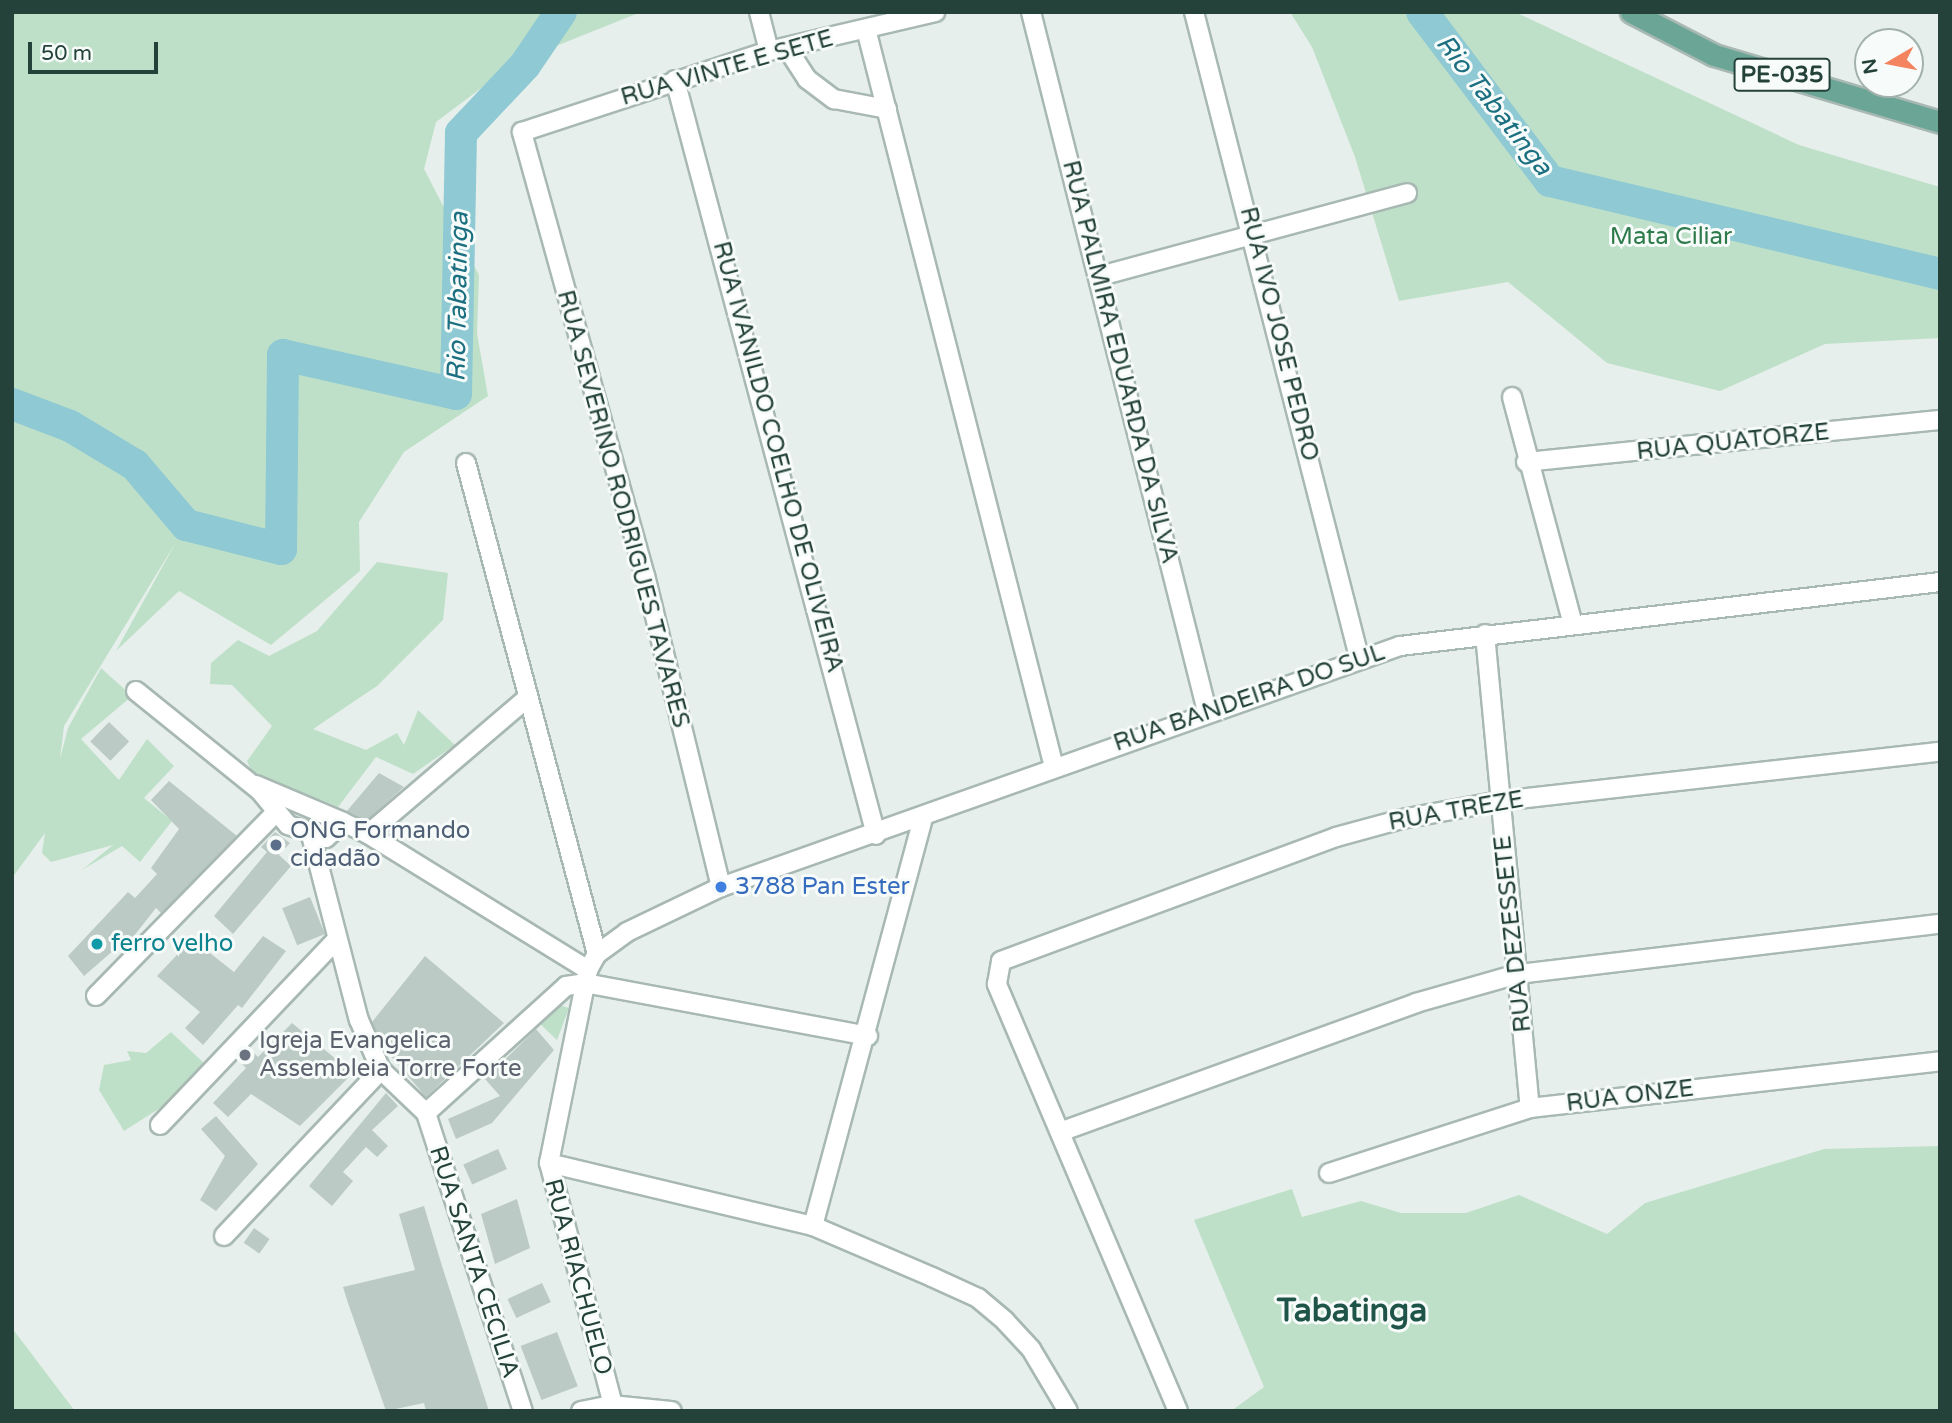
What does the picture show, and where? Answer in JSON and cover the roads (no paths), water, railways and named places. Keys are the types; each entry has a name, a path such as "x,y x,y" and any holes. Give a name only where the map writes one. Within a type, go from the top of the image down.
{"main road":[{"name":"PE-035","path":"1631,12 1714,55 1940,122"}],"street":[{"path":"759,12 778,50 807,79 834,99 887,109"},
{"name":"RUA VINTE E SETE","path":"522,132 675,80 778,50 935,12"},
{"name":"RUA PALMIRA EDUARDA DA SILVA","path":"1031,12 1100,276 1207,711"},
{"name":"RUA IVO JOSE PEDRO","path":"1194,12 1254,233 1359,657"},
{"path":"866,29 1054,767"},
{"name":"RUA IVANILDO COELHO DE OLIVEIRA","path":"675,80 876,835"},
{"name":"RUA SEVERINO RODRIGUES TAVARES","path":"522,132 645,576 721,887"},
{"path":"1100,276 1407,193"},
{"path":"1512,397 1526,463 1573,624"},
{"name":"RUA QUATORZE","path":"1526,463 1940,420"},
{"path":"466,463 526,699 597,954"},
{"name":"RUA BANDEIRA DO SUL","path":"586,976 597,954 627,932 721,887 922,821 1054,767 1359,657 1485,634 1940,582"},
{"name":"RUA DEZESSETE","path":"1485,634 1530,1108"},
{"path":"136,691 250,783 275,813 311,835 326,838 343,822"},
{"path":"368,834 526,699"},
{"name":"RUA TREZE","path":"1060,1132 997,984 998,967 1010,954 1336,837 1500,801 1940,752"},
{"path":"250,783 368,834 586,976 868,1036"},
{"path":"96,996 275,813"},
{"path":"813,1226 868,1036 922,821"},
{"path":"311,835 335,941 381,1070 426,1113 566,986 586,976"},
{"path":"1178,1411 1060,1132 1416,1003 1518,974 1940,924"},
{"path":"160,1125 335,941"},
{"name":"RUA RIACHUELO","path":"586,976 548,1163 613,1405"},
{"name":"RUA ONZE","path":"1328,1173 1530,1108 1940,1061"},
{"path":"224,1236 381,1070"},
{"name":"RUA SANTA CECILIA","path":"426,1113 523,1411"},
{"path":"548,1163 813,1226 978,1298 1031,1349 1068,1411"},
{"path":"581,1411 613,1405 672,1411"}],"waterway":[{"name":"Rio Tabatinga","path":"12,404 70,426 135,465 186,525 281,549 283,355 456,394 461,133 525,65 561,12"},
{"name":"Rio Tabatinga","path":"1422,12 1550,181 1940,274"}],"place":[{"name":"ONG Formando cidadão","path":"276,845"},
{"name":"3788 Pan Ester","path":"721,887"},
{"name":"ferro velho","path":"97,944"},
{"name":"Igreja Evangelica Assembleia Torre Forte","path":"245,1055"}],"district":[{"name":"Tabatinga","path":"1352,1311"}],"park label":[{"name":"Mata Ciliar","path":"1671,237"}]}
